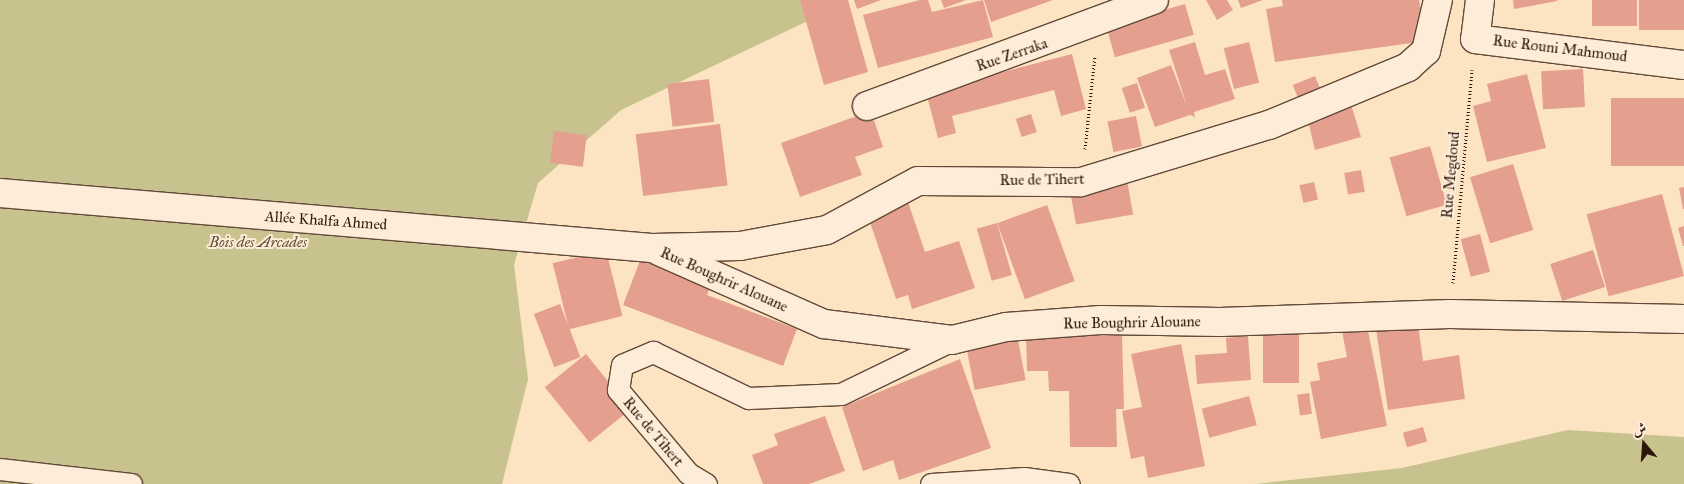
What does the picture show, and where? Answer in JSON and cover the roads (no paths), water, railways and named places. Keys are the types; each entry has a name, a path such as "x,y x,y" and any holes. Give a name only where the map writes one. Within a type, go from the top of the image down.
{"street":[{"name":"Rue Zerraka","path":"867,106 1058,39 1099,17 1154,0"},
{"name":"Rue de Tihert","path":"652,248 740,246 827,230 918,181 1081,182 1269,125 1408,67 1426,51 1438,0"},
{"name":"Rue Rouni Mahmoud","path":"1480,0 1475,39 1684,65"},
{"name":"Allée Khalfa Ahmed","path":"0,193 652,248"},
{"name":"Rue Boughrir Alouane","path":"652,248 824,324 952,340 1006,327 1101,320 1220,322 1450,314 1684,319"}],"lane":[{"name":"Rue de Tihert","path":"706,484 688,473 618,390 622,364 653,352 748,398 841,394 952,340"},
{"path":"0,469 131,484"},
{"path":"932,484 1024,478 1069,484"}],"park label":[{"name":"Bois des Arcades","path":"258,243"}]}
